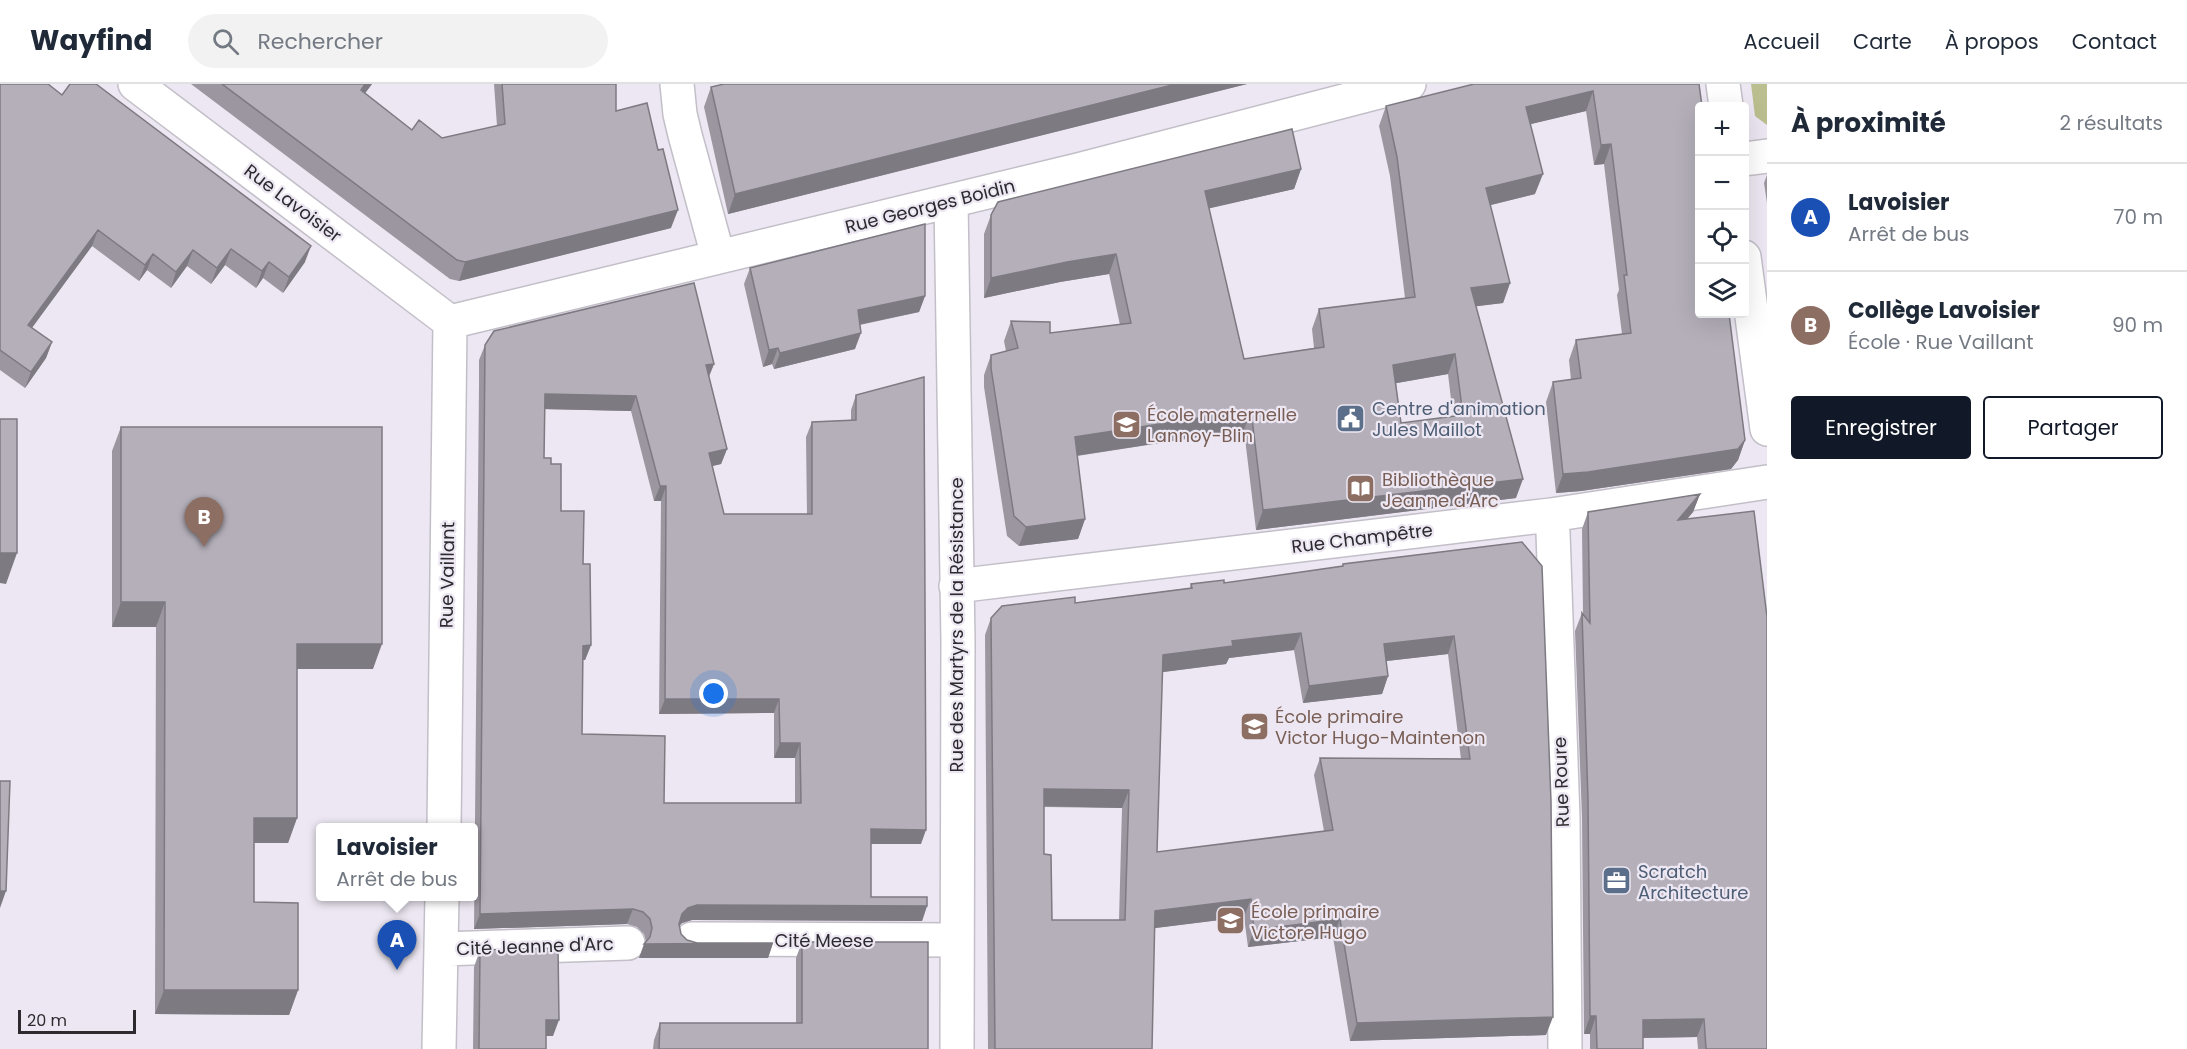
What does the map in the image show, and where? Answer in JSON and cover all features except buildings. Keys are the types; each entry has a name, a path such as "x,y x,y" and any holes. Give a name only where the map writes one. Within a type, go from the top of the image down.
{"street":[{"name":"Rue Lavoisier","path":"135,84 450,322"},
{"path":"677,84 682,125 718,256"},
{"name":"Rue Georges Boidin","path":"450,322 951,201 1409,84"},
{"path":"1723,84 1725,102"},
{"path":"1749,158 1767,156"},
{"name":"Rue des Martyrs de la Résistance","path":"951,201 956,586 957,1049"},
{"path":"1745,264 1767,429"},
{"name":"Rue Vaillant","path":"444,823 450,322"},
{"name":"Rue Champêtre","path":"956,586 1551,514 1767,482"},
{"name":"Rue Roure","path":"1551,514 1562,806 1565,1049"},
{"path":"440,1049 442,901"},
{"name":"Cité Meese","path":"692,939 957,940"},
{"name":"Cité Jeanne d'Arc","path":"442,949 628,943"}],"green space":[{"path":"1751,84 1767,84 1767,125 1755,116"}],"place":[{"name":"Centre d'animation Jules Maillot","path":"1351,418"},
{"name":"École maternelle Lannoy-Blin","path":"1126,424"},
{"name":"Bibliothèque Jeanne d'Arc","path":"1361,489"},
{"name":"Collège Lavoisier","path":"204,547"},
{"name":"École primaire Victor Hugo-Maintenon","path":"1254,726"},
{"name":"Scratch Architecture","path":"1617,881"},
{"name":"École primaire Victore Hugo","path":"1230,921"},
{"name":"Lavoisier","path":"397,970"}]}
